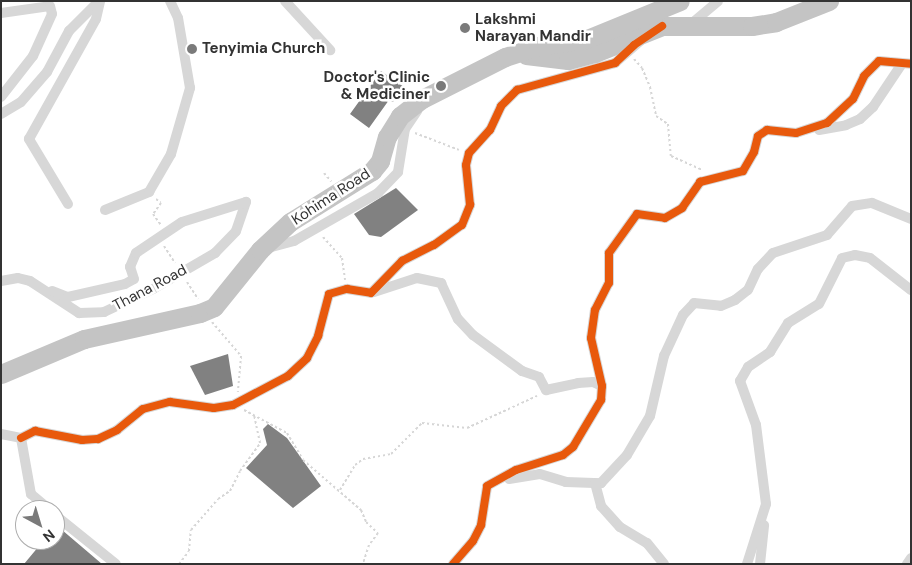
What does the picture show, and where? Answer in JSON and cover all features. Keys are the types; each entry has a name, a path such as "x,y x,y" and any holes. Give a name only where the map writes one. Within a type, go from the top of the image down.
{"highway":[{"name":"Kohima Road","path":"1,374 84,339 200,313 214,307 227,294 260,250 290,222 372,171 380,161 387,137 400,116 480,67 538,46 587,39 680,1"},
{"path":"514,54 568,60 595,53 662,26 768,23 829,1"}],"street":[{"path":"1,114 21,102 46,72 68,31 99,1"},
{"path":"68,204 29,140 96,19 99,1"},
{"path":"105,210 149,192 171,154 190,88 178,18 170,1"},
{"path":"285,1 330,50"},
{"path":"691,24 718,1"},
{"path":"1,12 50,6 52,14 33,56 1,97"},
{"path":"371,293 402,261 434,245 462,225 470,205 466,165 469,153 490,130 501,106 517,90 593,71 615,62 662,26"},
{"path":"796,133 827,123 853,99 864,76 879,61 906,64"},
{"path":"487,486 516,470 563,456 573,447 601,400 602,386 591,338 595,310 609,283 608,253 637,214 664,218 682,208 700,182 708,178 743,172 754,152 758,136 767,130 796,133 832,129 860,118 873,107 906,64"},
{"path":"260,250 294,241 378,193 398,172 405,129 412,116 440,90"},
{"name":"Thana Road","path":"30,281 79,313 104,312 215,253 236,231 246,202 182,222 163,236"},
{"path":"487,486 516,476 540,474 566,482 601,483 628,455 650,416 664,356 683,315 694,303 721,306 735,300 748,290 758,269 773,253 827,234 852,206 872,203 911,219"},
{"path":"1,281 18,278 68,297 125,284 134,279 130,267 136,253 163,236"},
{"path":"760,564 766,504 756,425 740,381 748,368 770,352 788,323 819,304 842,258 855,255 870,258 911,290"},
{"path":"1,434 20,438 36,431 82,440 98,439 117,430 143,409 170,402 214,408 233,405 288,376 300,364 318,336 329,294 347,289 371,293 417,278 441,283 458,319 522,371 539,377 546,390 578,383 594,382 602,386"},
{"path":"20,438 31,494 38,500"},
{"path":"595,483 601,506 620,527 647,543 664,564"},
{"path":"454,564 473,540 480,525 487,486"},
{"path":"747,564 766,504"},
{"path":"65,523 116,564"},
{"path":"907,564 911,558"}],"path":[{"path":"628,52 642,68 656,116 668,124 671,156 699,167 708,178"},
{"path":"405,129 469,153"},
{"path":"149,192 161,203 153,214 181,272 198,301 200,313 217,326 241,356 238,396 233,405 287,434 303,460 340,490 347,500 361,510 366,522 378,533 369,545 363,564"},
{"path":"317,229 342,258 347,289"},
{"path":"340,490 355,465 363,459 391,454 422,423 467,428 532,400 546,390"},
{"path":"179,564 190,551 191,530 218,499 230,491 240,471 260,443 254,415"}],"building":[{"path":"381,71 404,87 393,102 389,100 369,128 350,114"},
{"path":"396,188 418,210 381,237 369,235 354,214"},
{"path":"228,354 233,386 205,395 190,366"},
{"path":"268,424 287,438 321,486 293,508 246,468 267,445 263,429"},
{"path":"65,533 102,564 24,564 36,550 65,550"}],"cycle path":[{"path":"21,438 35,431 82,440 98,439 117,430 143,409 170,402 214,408 233,405 288,376 307,358 318,336 329,294 347,289 371,293 402,261 434,245 462,225 470,205 466,165 469,153 490,130 501,106 517,90 615,63 634,45 662,26"},
{"path":"453,564 473,541 481,525 487,486 516,470 563,455 573,447 601,400 602,386 591,338 595,310 609,283 609,253 637,214 665,218 682,208 700,182 743,171 754,152 758,136 767,130 796,133 827,123 853,99 864,76 879,61 911,64"}],"place":[{"name":"Lakshmi Narayan Mandir","path":"465,28"},
{"name":"Tenyimia Church","path":"192,49"},
{"name":"Doctor's Clinic & Mediciner","path":"441,86"}]}
